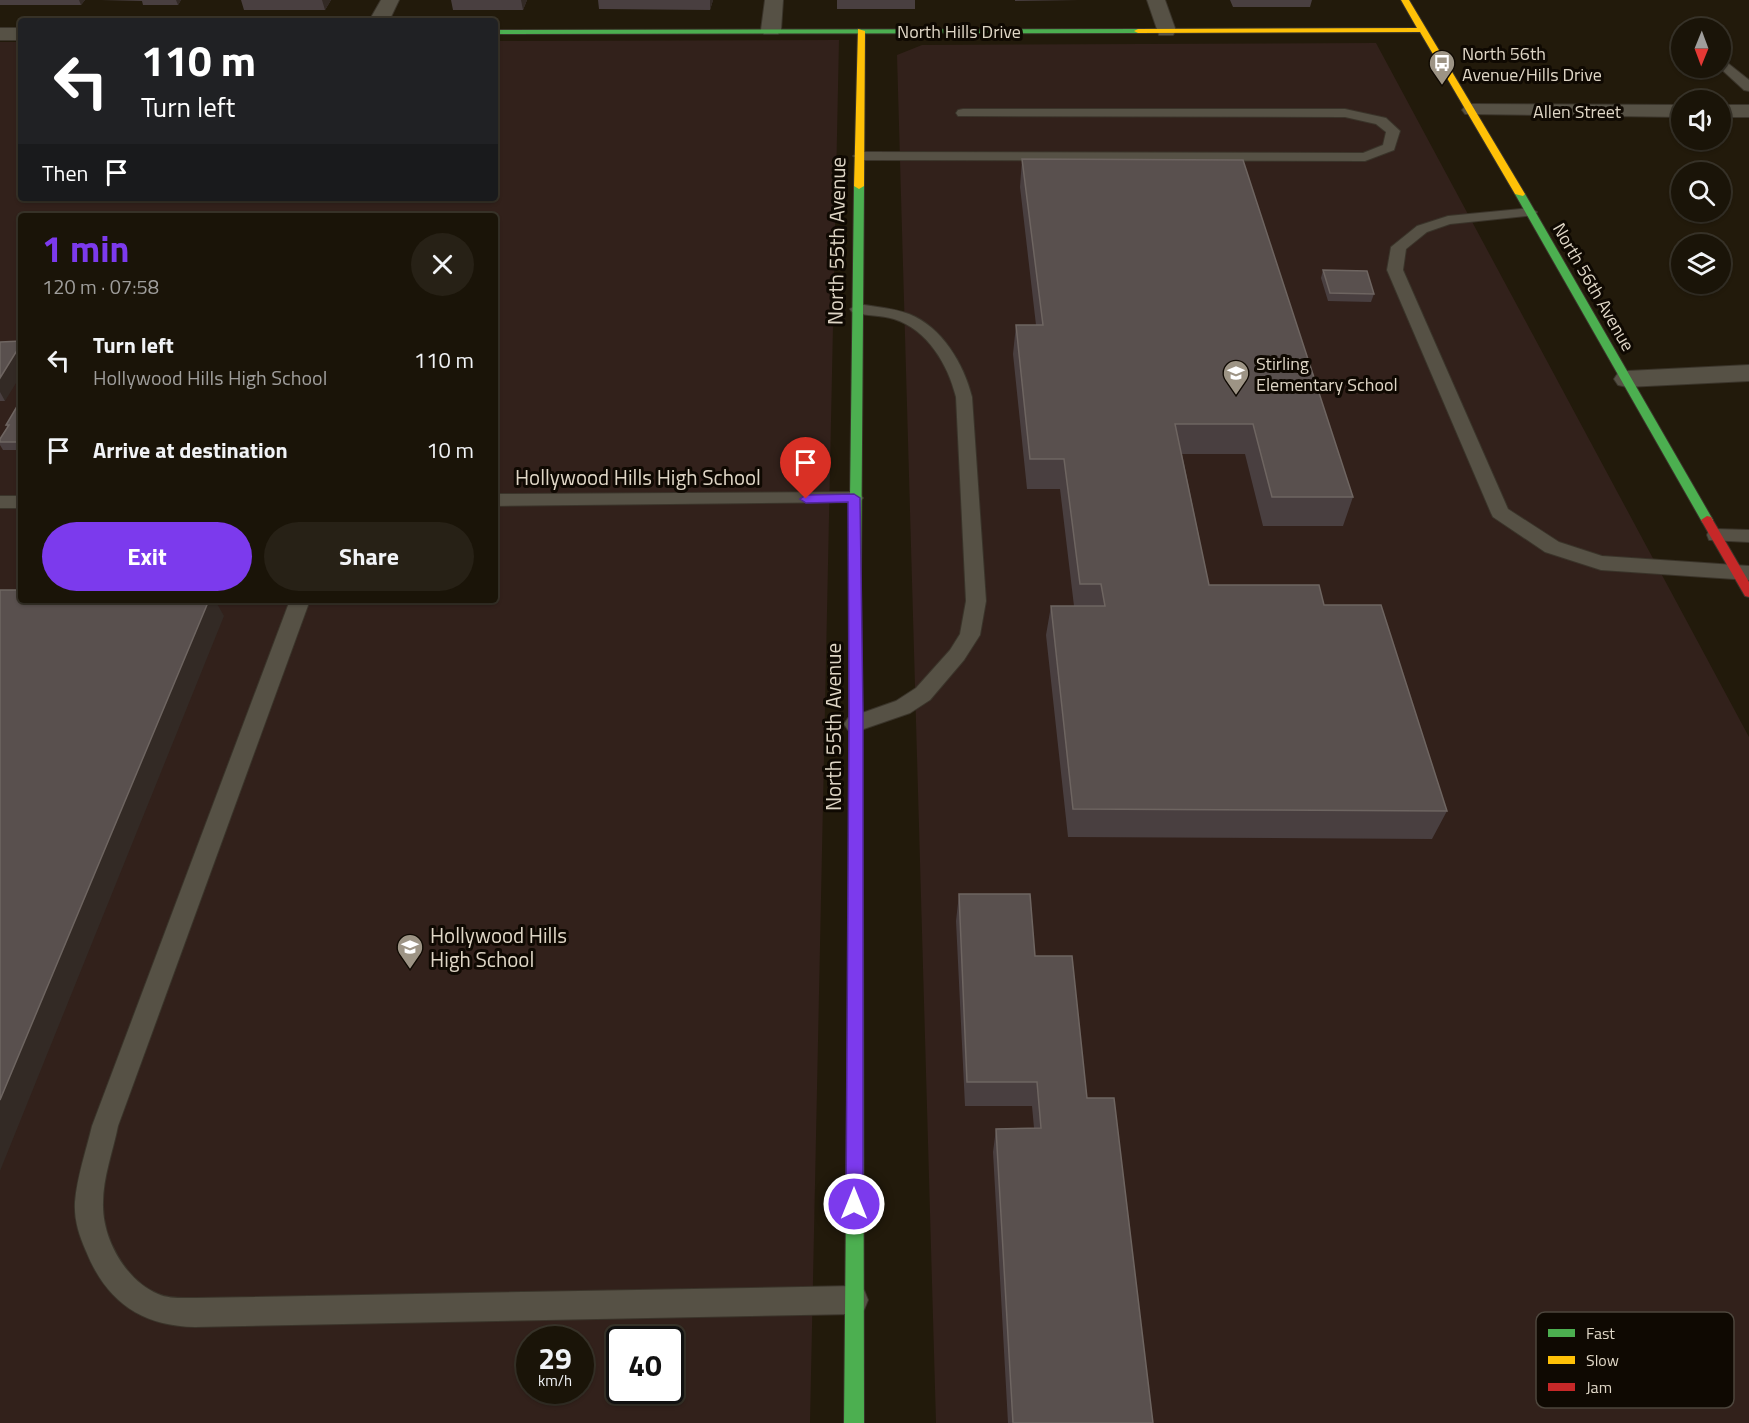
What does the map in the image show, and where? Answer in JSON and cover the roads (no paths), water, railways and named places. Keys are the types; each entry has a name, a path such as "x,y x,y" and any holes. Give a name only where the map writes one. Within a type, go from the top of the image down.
{"street":[{"path":"381,18 390,0"},
{"path":"771,30 774,0"},
{"path":"1156,0 1166,31"},
{"name":"North 56th Avenue","path":"1405,0 1472,110 1716,535 1743,573 1749,593"},
{"name":"North Hills Drive","path":"498,32 1423,30"},
{"name":"North 55th Avenue","path":"854,1423 854,498 861,31"},
{"path":"0,34 18,34"},
{"name":"Allen Street","path":"1472,110 1671,111"},
{"path":"1731,111 1749,111"},
{"path":"1627,380 1749,372"}],"lane":[{"path":"1731,71 1749,87"},
{"path":"860,156 1365,157 1389,147 1393,131 1381,121 1363,115 1345,113 963,113"},
{"path":"1530,212 1448,220 1422,229 1399,247 1395,270 1500,513 1552,547 1601,562 1743,573"},
{"path":"855,724 903,707 923,694 951,663 970,635 976,601 964,397 961,381 943,351 913,322 896,315 858,309"},
{"name":"Hollywood Hills High School","path":"498,500 854,498"},
{"path":"0,502 18,502"},
{"path":"1716,535 1749,536"},
{"path":"299,603 105,1126 89,1205 95,1239 106,1265 131,1293 161,1310 227,1313 854,1299"}],"place":[{"name":"North 56th Avenue/Hills Drive","path":"1442,86"},
{"name":"Stirling Elementary School","path":"1236,396"},
{"name":"Hollywood Hills High School","path":"410,970"}]}
